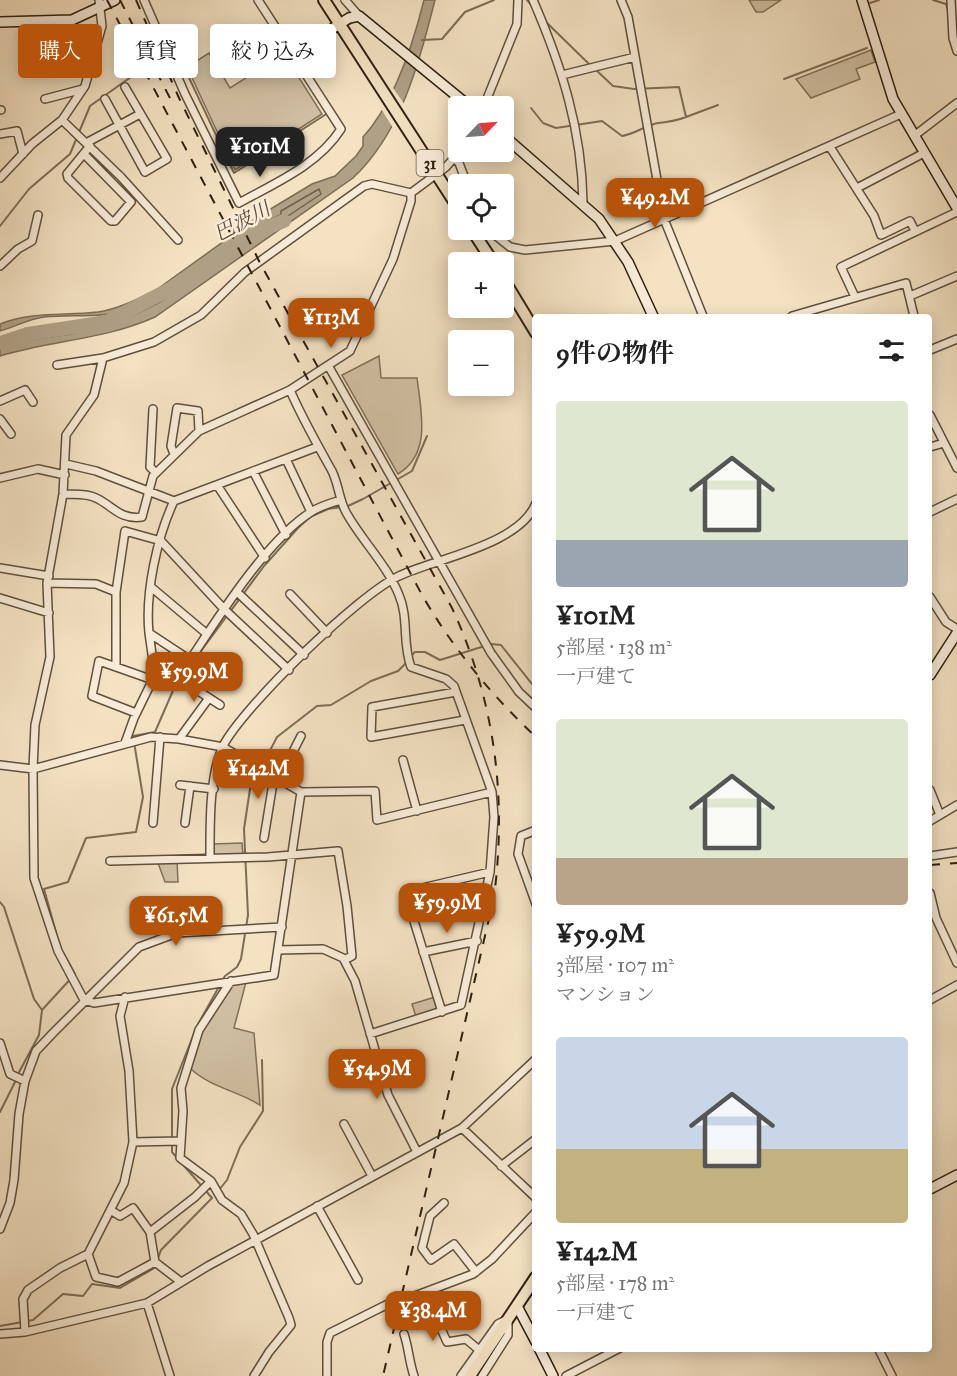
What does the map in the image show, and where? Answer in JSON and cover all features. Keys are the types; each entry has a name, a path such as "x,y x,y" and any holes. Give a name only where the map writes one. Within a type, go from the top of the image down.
{"main road":[{"name":"31","path":"324,0 448,192"},
{"path":"514,297 532,326"},
{"path":"470,1376 532,1283"}],"street":[{"path":"0,22 63,21 100,4 116,0"},
{"path":"144,0 185,94 239,203 303,167 335,138 341,129 308,78"},
{"path":"258,0 274,24"},
{"path":"345,0 359,16 457,96"},
{"path":"488,96 517,24 518,0"},
{"path":"533,0 562,75 582,162 583,203"},
{"path":"621,0 628,17 664,219 702,314"},
{"path":"855,297 841,267 957,210 901,114 885,80 862,0"},
{"path":"951,0 953,38 957,51"},
{"path":"0,178 23,154 62,120 83,89 97,49 102,26 100,4"},
{"path":"336,26 355,15 359,16"},
{"path":"562,75 635,57"},
{"path":"105,99 146,172 167,159 125,87"},
{"path":"45,99 83,89"},
{"path":"914,136 957,103"},
{"path":"84,153 131,201 115,221 111,221 68,178 67,174 88,145 140,114"},
{"path":"501,240 510,247 525,250 615,241 901,114"},
{"path":"62,120 178,240"},
{"path":"0,134 17,131 23,154"},
{"path":"514,144 583,203 615,241 628,262 652,314"},
{"path":"830,147 857,188 881,235 910,221 915,231"},
{"path":"857,188 924,153"},
{"path":"63,494 98,498 112,512 142,518 156,473 199,431 290,390 350,351 393,259 411,193 437,175 450,162"},
{"path":"57,365 103,358 154,342 201,315 245,272 364,186 372,184 411,193"},
{"path":"0,266 18,249 32,241 38,215"},
{"path":"910,296 957,276"},
{"path":"799,314 906,283 914,314"},
{"path":"932,349 957,339"},
{"path":"103,358 94,395 66,435 63,494 48,580 50,657 35,724 33,769 34,878 58,951 84,1000 94,1003 274,975 301,792"},
{"path":"328,367 491,653 519,692 532,704"},
{"path":"0,401 25,390 33,402"},
{"path":"290,390 317,447 332,472 341,500 356,528 392,579 400,597 405,619 407,658 411,667 446,679 456,692 492,792 490,872 477,941 461,1005 370,1034"},
{"path":"174,454 171,446 177,408 198,411 199,431"},
{"path":"153,410 150,466 156,473"},
{"path":"0,419 11,434"},
{"path":"932,419 957,468"},
{"path":"932,446 944,443"},
{"path":"66,464 96,471 174,501 317,447"},
{"path":"286,459 311,512"},
{"path":"0,478 38,469 65,475"},
{"path":"253,471 286,535"},
{"path":"217,485 265,558"},
{"path":"932,511 957,499"},
{"path":"149,633 190,660 237,592 286,535 311,512 341,500"},
{"path":"125,743 136,713 155,675 147,615 150,587 174,501"},
{"path":"210,858 214,789 223,747 258,701 355,606 392,579 438,560 494,542 518,527 532,512"},
{"path":"116,667 116,592 125,531 161,541 224,609 289,670"},
{"path":"0,568 48,580 96,584 116,592"},
{"path":"150,587 207,634"},
{"path":"237,592 304,656"},
{"path":"290,594 327,633"},
{"path":"0,598 49,613"},
{"path":"932,600 946,622 957,631 932,672"},
{"path":"136,713 92,696 99,661 153,680"},
{"path":"183,681 220,705"},
{"path":"456,692 372,707 371,737 465,720"},
{"path":"179,739 209,698"},
{"path":"264,838 273,783 279,779 301,736"},
{"path":"0,765 33,769 125,743 160,737 223,747 301,792 375,791 377,820 492,792"},
{"path":"153,823 160,737"},
{"path":"403,760 417,812"},
{"path":"180,785 214,789"},
{"path":"185,824 190,786"},
{"path":"932,795 940,815"},
{"path":"932,820 957,805"},
{"path":"532,832 521,836 518,854 532,893"},
{"path":"110,861 291,856 338,851 348,906 352,956 344,960"},
{"path":"932,856 957,852"},
{"path":"442,1012 405,891 490,872"},
{"path":"932,901 936,918 957,963"},
{"path":"0,1229 10,1203 14,1180 19,1114 25,1081 36,1051 139,947 177,933 282,927"},
{"path":"423,952 477,941"},
{"path":"279,950 323,949 344,960 355,981 388,1095 417,1152"},
{"path":"231,981 199,1030 181,1088 183,1111 179,1141 180,1158 211,1180 222,1200 241,1214 291,1325 269,1352 254,1376"},
{"path":"932,999 957,985"},
{"path":"25,1332 23,1299 28,1290 60,1268 88,1254 112,1211 124,1183 133,1142 129,1071 120,1016 125,997"},
{"path":"0,1043 10,1074 25,1081"},
{"path":"0,1334 25,1332 147,1303 317,1206 462,1128 532,1063"},
{"path":"344,1124 372,1176"},
{"path":"462,1128 532,1194"},
{"path":"133,1142 179,1141"},
{"path":"501,1166 532,1142"},
{"path":"932,1188 957,1175"},
{"path":"150,1232 195,1197 211,1180"},
{"path":"444,1203 430,1216 422,1248 431,1260 454,1244 476,1272"},
{"path":"317,1206 358,1280"},
{"path":"112,1211 120,1216 133,1208 150,1232 155,1262 181,1282"},
{"path":"412,1297 476,1272 492,1259 532,1216"},
{"path":"88,1254 96,1277 118,1282 155,1262"},
{"path":"426,1293 447,1342 466,1339 479,1350"},
{"path":"327,1376 327,1342 330,1333 392,1302"},
{"path":"147,1303 170,1376"},
{"path":"517,1306 532,1334"},
{"path":"461,1376 498,1324 507,1319 508,1335 482,1376"},
{"path":"404,1334 411,1354 409,1363 414,1376"},
{"path":"541,1352 553,1376"},
{"path":"566,1376 612,1352"},
{"path":"880,1352 892,1376"}],"shaded area":[{"path":"749,0 781,0 763,12 756,12"},
{"path":"871,50 875,62 856,69 860,79 811,98 796,79"},
{"path":"209,53 210,78 224,78 230,88 246,78 299,78 322,114 235,170 192,78 198,78 198,60"},
{"path":"379,356 381,378 417,378 422,418 420,444 409,465 398,474 342,375"},
{"path":"242,843 243,854 213,855 213,844"},
{"path":"177,862 178,882 165,882 158,863"},
{"path":"246,982 234,1028 254,1033 260,1105 215,1085 191,1069 202,1032 233,983"},
{"path":"435,997 439,1010 416,1017 412,1004"}],"water":[{"path":"424,0 435,0 406,95 384,140 353,178 155,317 117,331 0,356 0,344 72,334 132,316 160,302 263,231 280,215 242,236 151,300 131,309 99,315 32,319 0,331 0,324 24,317 98,312 135,300 156,290 259,216 312,184 335,176 363,146 363,137 393,90 408,54"}],"pier":[{"path":"391,85 405,105 393,128 380,107"}],"waterway":[{"path":"422,40 442,39 465,12 494,0"},
{"path":"527,0 534,8"},
{"path":"870,3 879,0"},
{"path":"933,0 946,4 949,13"},
{"path":"543,19 590,65"},
{"path":"344,27 355,21"},
{"path":"784,79 867,48"},
{"path":"0,226 29,189 70,154 90,106 138,72 183,65 234,173 328,113"},
{"path":"595,69 613,86 634,89 679,87 686,117 718,105"},
{"path":"531,108 543,123 556,128 602,121 622,136 654,124 686,117"},
{"name":"巴波川","path":"0,343 28,334 107,322 170,289 249,235 284,221"},
{"path":"42,1010 75,974 60,947 44,889 68,882 86,838 136,832 143,797 133,736 155,732 175,686 264,566 298,528 310,517 328,509 348,506 412,471 427,436"},
{"path":"410,657 415,652 425,652 440,660 491,644 501,645 532,684"},
{"path":"262,766 277,737 317,706 331,705 371,681 398,671 407,662"},
{"path":"157,1261 161,1250 212,1198 172,1152 172,1089 197,1026 225,976 237,967 241,959 248,915 244,829 250,789 259,771"},
{"path":"0,902 4,907 34,999 42,1010 39,1035 18,1074"},
{"path":"219,1190 227,1180 240,1147 263,1111 262,1060"},
{"path":"0,1112 16,1080"},
{"path":"0,1326 33,1320 63,1294 83,1296 92,1284 120,1288 156,1267"}],"railway":[{"path":"107,0 422,595 446,634 473,670 532,733"},
{"path":"120,0 173,104"},
{"path":"136,0 179,98 260,263 452,608 479,678 488,714 498,786 498,860 494,897 383,1376"},
{"path":"932,865 957,863"}]}
